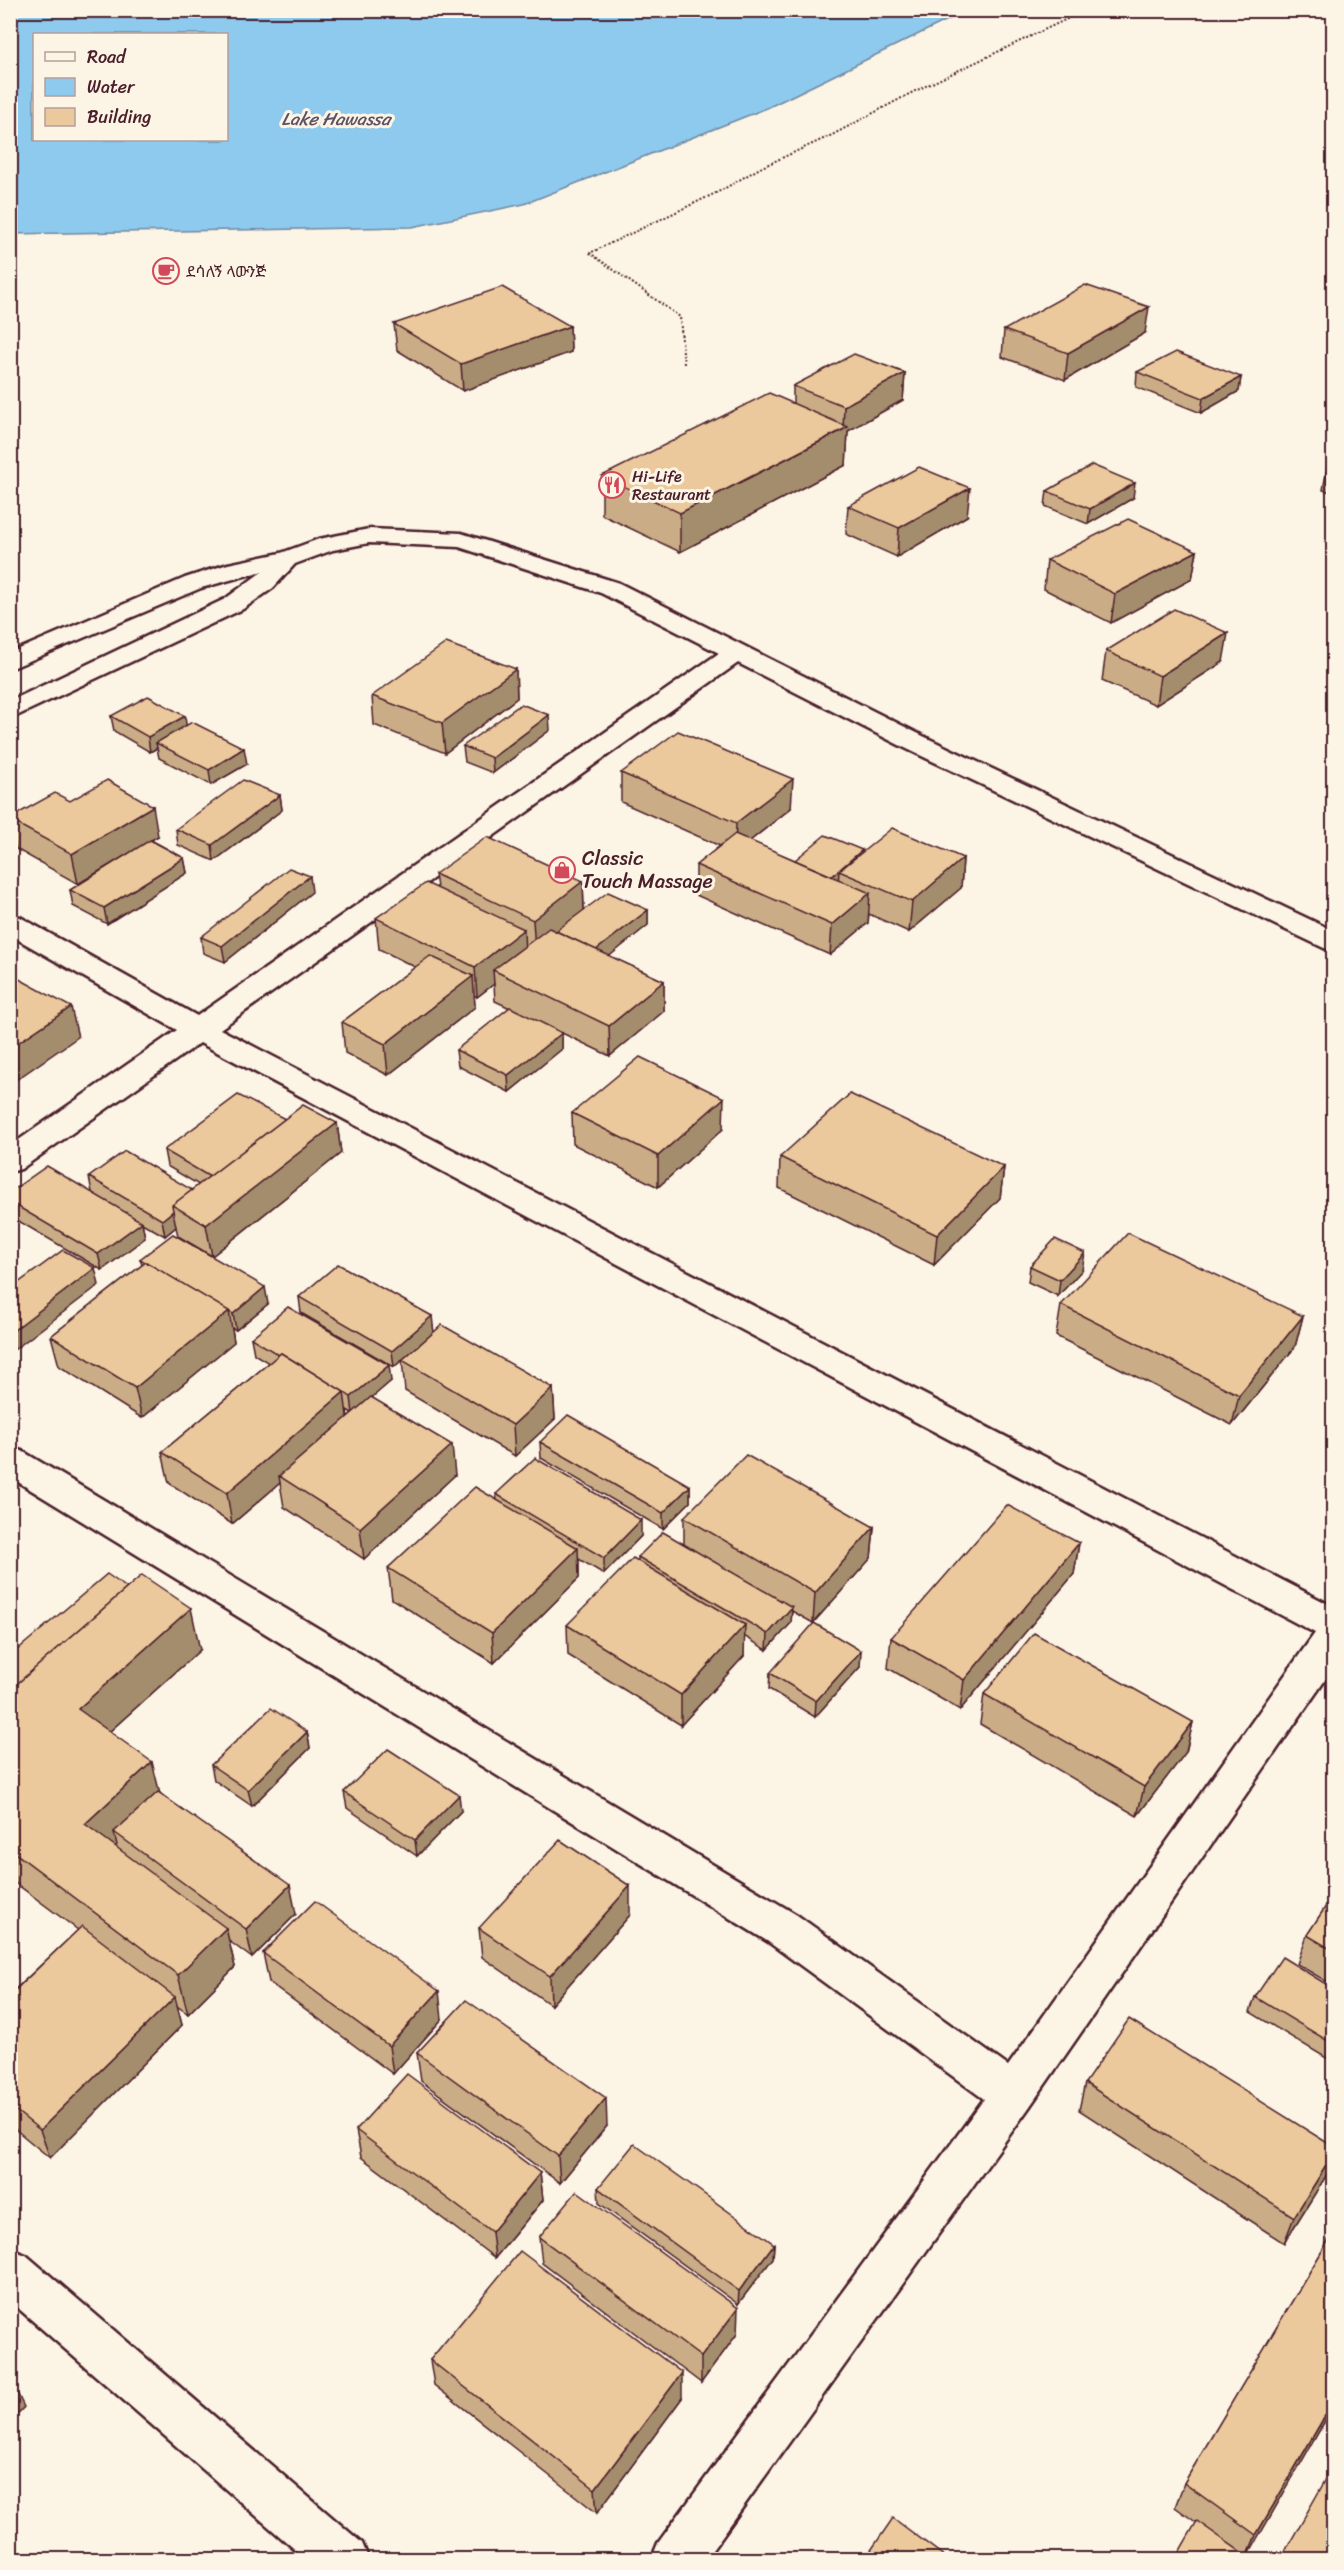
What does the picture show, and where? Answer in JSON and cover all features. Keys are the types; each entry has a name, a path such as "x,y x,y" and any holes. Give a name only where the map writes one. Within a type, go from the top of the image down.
{"street":[{"path":"10,662 193,583 236,569 287,559 327,544 369,536 461,540 610,588 914,742 1334,942"},
{"path":"10,711 234,604 265,584 287,559"},
{"path":"10,1162 736,652"},
{"path":"10,923 199,1030 1334,1624"},
{"path":"10,1460 782,1928 1013,2096"},
{"path":"675,2559 1013,2096 1334,1636"},
{"path":"10,2271 345,2559"}],"path":[{"path":"684,364 680,317 590,253 720,191 762,167 832,135 913,92 1086,10"}],"water":[{"name":"Lake Hawassa","path":"10,11 966,11 767,108 524,204 412,227 11,234"}],"building":[{"path":"1085,285 1149,307 1068,353 1004,330"},
{"path":"502,287 570,326 461,364 394,324"},
{"path":"1176,352 1241,377 1203,398 1137,372"},
{"path":"854,354 905,373 844,406 793,386"},
{"path":"769,393 848,427 680,513 602,476"},
{"path":"1092,465 1135,483 1090,509 1047,491"},
{"path":"919,467 970,488 899,528 848,506"},
{"path":"1128,519 1197,551 1115,594 1047,560"},
{"path":"1174,609 1228,633 1160,676 1106,651"},
{"path":"446,643 516,669 442,723 372,696"},
{"path":"148,696 185,716 148,737 111,716"},
{"path":"521,704 549,715 492,758 463,746"},
{"path":"192,722 244,748 209,770 156,743"},
{"path":"678,731 793,779 736,823 621,773"},
{"path":"107,780 153,806 72,854 10,820 55,793 70,801"},
{"path":"243,780 280,795 212,845 176,829"},
{"path":"892,828 963,858 912,902 839,871"},
{"path":"735,834 870,893 832,925 696,865"},
{"path":"825,835 862,850 832,876 795,860"},
{"path":"487,837 583,881 533,920 435,874"},
{"path":"150,840 184,858 104,908 70,890"},
{"path":"289,868 310,876 222,946 201,937"},
{"path":"426,883 524,929 475,967 376,918"},
{"path":"608,892 648,910 596,950 556,931"},
{"path":"549,928 664,981 609,1026 493,970"},
{"path":"430,956 473,976 385,1044 342,1022"},
{"path":"10,974 71,1007 10,1048"},
{"path":"510,1007 562,1033 508,1075 456,1050"},
{"path":"640,1057 724,1098 658,1156 572,1113"},
{"path":"850,1094 1004,1167 937,1235 780,1157"},
{"path":"238,1095 285,1119 210,1177 164,1150"},
{"path":"303,1105 337,1123 206,1225 172,1205"},
{"path":"125,1151 192,1190 172,1205 173,1211 162,1220 89,1177"},
{"path":"47,1166 142,1222 98,1254 10,1202 10,1192"},
{"path":"1128,1233 1303,1316 1239,1395 1061,1305"},
{"path":"173,1234 265,1287 233,1314 140,1259"},
{"path":"1055,1239 1085,1253 1060,1280 1030,1266"},
{"path":"63,1250 95,1268 10,1333 10,1289"},
{"path":"146,1262 229,1311 135,1388 51,1336"},
{"path":"338,1264 432,1316 392,1351 299,1297"},
{"path":"288,1307 389,1365 351,1397 281,1353 279,1355 251,1338"},
{"path":"442,1325 553,1388 513,1425 402,1360"},
{"path":"281,1353 344,1392 227,1493 162,1452"},
{"path":"371,1397 452,1445 360,1528 279,1476"},
{"path":"568,1415 690,1486 663,1513 540,1442"},
{"path":"746,1455 874,1527 815,1593 684,1517"},
{"path":"535,1458 641,1520 604,1558 496,1494"},
{"path":"475,1487 578,1548 492,1633 388,1568"},
{"path":"1007,1505 1079,1543 964,1680 891,1638"},
{"path":"663,1532 792,1607 768,1634 638,1557"},
{"path":"633,1558 745,1625 681,1695 567,1625"},
{"path":"107,1574 127,1588 10,1690 10,1656"},
{"path":"142,1575 191,1608 78,1709 152,1762 85,1824 226,1928 178,1975 10,1849 10,1690"},
{"path":"814,1623 861,1651 816,1701 770,1673"},
{"path":"1034,1633 1193,1722 1144,1787 984,1694"},
{"path":"271,1708 307,1732 248,1790 211,1765"},
{"path":"388,1749 459,1795 415,1840 344,1792"},
{"path":"158,1792 290,1885 246,1929 114,1832"},
{"path":"560,1840 630,1886 550,1976 479,1928"},
{"path":"1334,1894 1334,1951 1307,1935"},
{"path":"315,1901 439,1991 389,2046 263,1953"},
{"path":"82,1926 175,1997 40,2130 10,2106 10,1995"},
{"path":"1282,1957 1334,1989 1333,2044 1255,1997"},
{"path":"466,2000 606,2098 558,2156 417,2053"},
{"path":"1129,2019 1334,2147 1334,2153 1294,2217 1085,2083"},
{"path":"407,2074 540,2173 492,2232 356,2130"},
{"path":"634,2144 774,2244 739,2291 598,2188"},
{"path":"577,2191 738,2308 701,2357 539,2237"},
{"path":"1334,2231 1334,2400 1256,2535 1184,2483"},
{"path":"520,2251 682,2373 595,2489 430,2360"},
{"path":"1334,2465 1334,2559 1293,2559 1284,2553"},
{"path":"893,2518 948,2559 865,2559"},
{"path":"1197,2521 1251,2559 1175,2559"}],"place":[{"name":"ደሳለኝ ላውንጅ","path":"166,271"},
{"name":"Hi-Life Restaurant","path":"612,485"},
{"name":"Classic Touch Massage","path":"562,870"}]}
